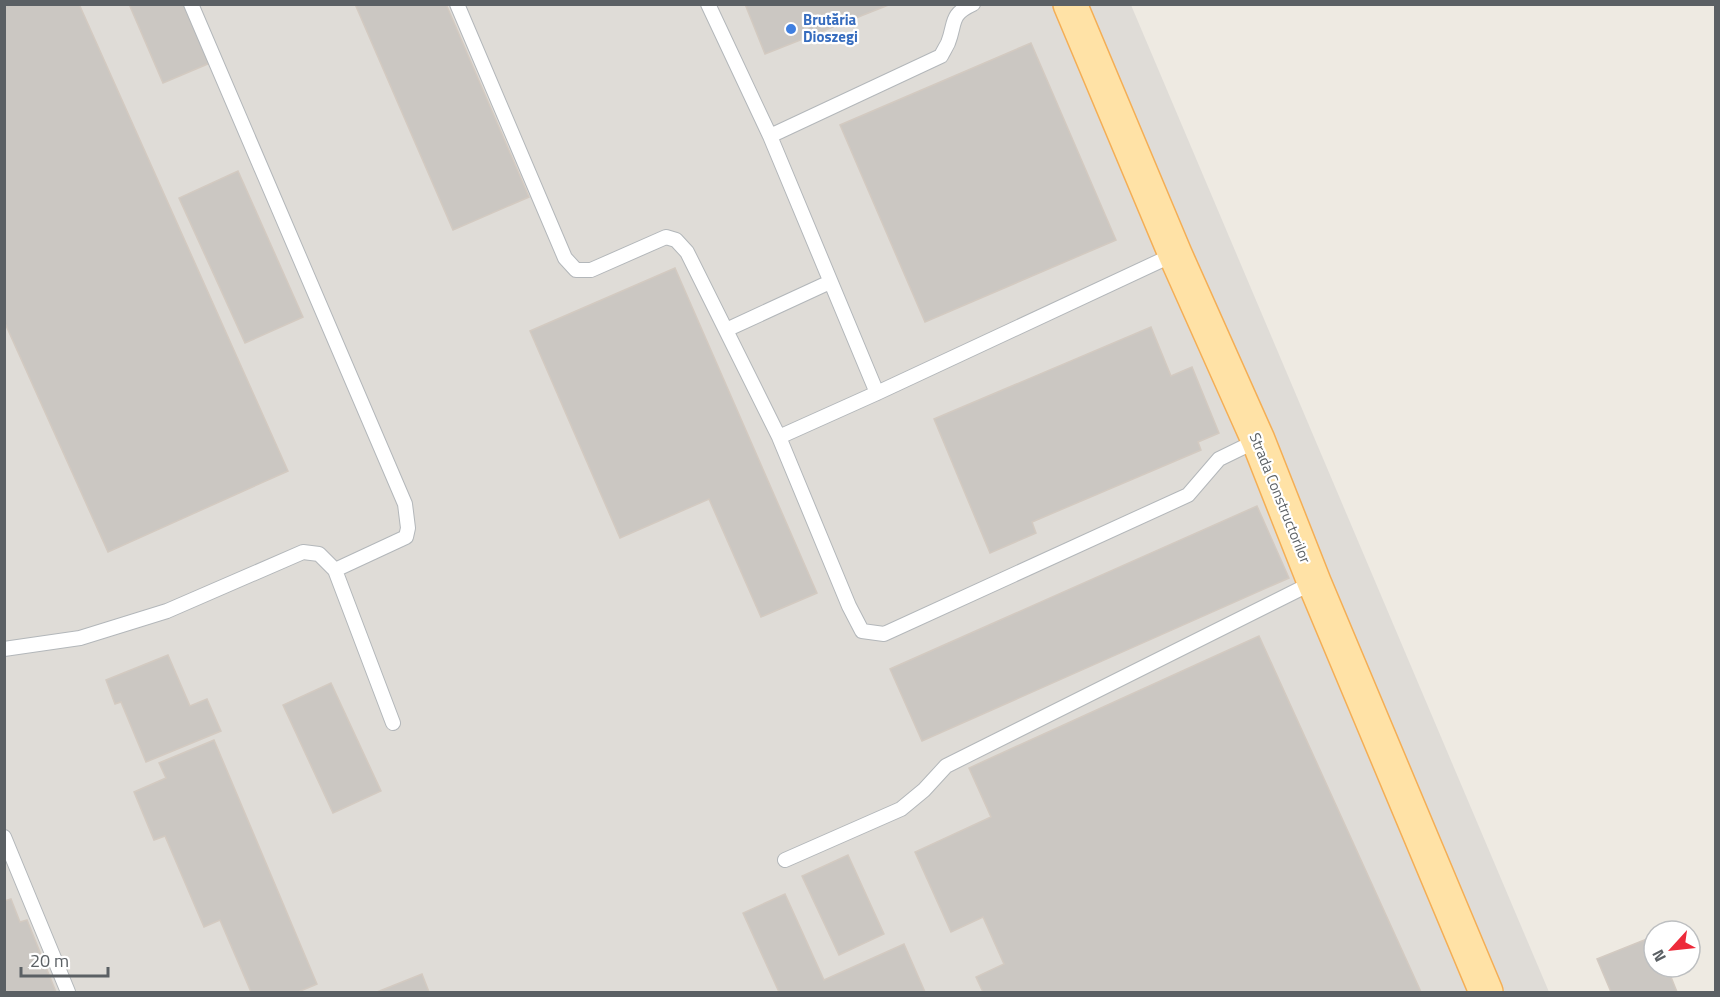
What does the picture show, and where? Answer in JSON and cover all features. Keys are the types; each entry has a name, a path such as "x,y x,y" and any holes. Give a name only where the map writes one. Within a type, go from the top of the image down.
{"main road":[{"name":"Strada Constructorilor","path":"1070,4 1175,254 1258,440 1314,582 1486,993"}],"lane":[{"path":"191,4 405,504 408,528 406,537 335,570"},
{"path":"457,4 565,258 576,270 591,270 666,237 676,240 687,252 779,437 849,606 862,631 884,634 1188,495 1219,459 1258,440"},
{"path":"708,4 770,136 877,393"},
{"path":"770,136 941,56 948,43 952,24 961,10 973,4"},
{"path":"779,437 1175,254"},
{"path":"726,330 830,282"},
{"path":"4,649 80,638 167,611 303,552 319,554 335,570 393,723"},
{"path":"785,860 901,809 924,790 946,766 1314,582"},
{"path":"4,837 9,859 68,993"}],"shaded area":[{"path":"5,4 1131,5 1549,992 5,992"}],"building":[{"path":"4,4 79,4 288,471 108,552 4,321"},
{"path":"129,4 186,4 210,63 163,83"},
{"path":"355,4 446,4 529,197 453,230"},
{"name":"Brutăria Dioszegi","path":"745,4 891,4 765,54"},
{"path":"1031,43 1116,240 925,322 840,125"},
{"path":"238,171 303,317 245,343 179,198"},
{"path":"675,268 817,593 761,617 709,499 620,538 530,331"},
{"path":"1151,327 1171,376 1192,367 1219,433 1198,442 1201,450 1032,522 1036,533 990,553 934,419"},
{"path":"1257,506 1289,578 922,741 890,669"},
{"path":"1259,636 1421,992 983,992 976,977 1004,964 983,917 951,932 915,852 991,817 969,768"},
{"path":"168,655 190,706 207,699 221,731 146,762 121,702 115,704 106,680"},
{"path":"331,683 381,791 333,813 283,705"},
{"path":"214,740 317,984 298,992 251,992 220,920 204,927 165,836 154,840 134,792 166,778 159,763"},
{"path":"848,855 884,934 839,955 802,876"},
{"path":"785,894 824,980 904,944 925,992 779,992 743,913"},
{"path":"11,899 20,922 27,920 56,992 4,992 4,901"},
{"path":"1642,941 1642,979 1672,979 1677,992 1611,992 1597,959"},
{"path":"422,974 429,992 377,992"}],"place":[{"name":"Brutăria Dioszegi","path":"791,29"}]}
